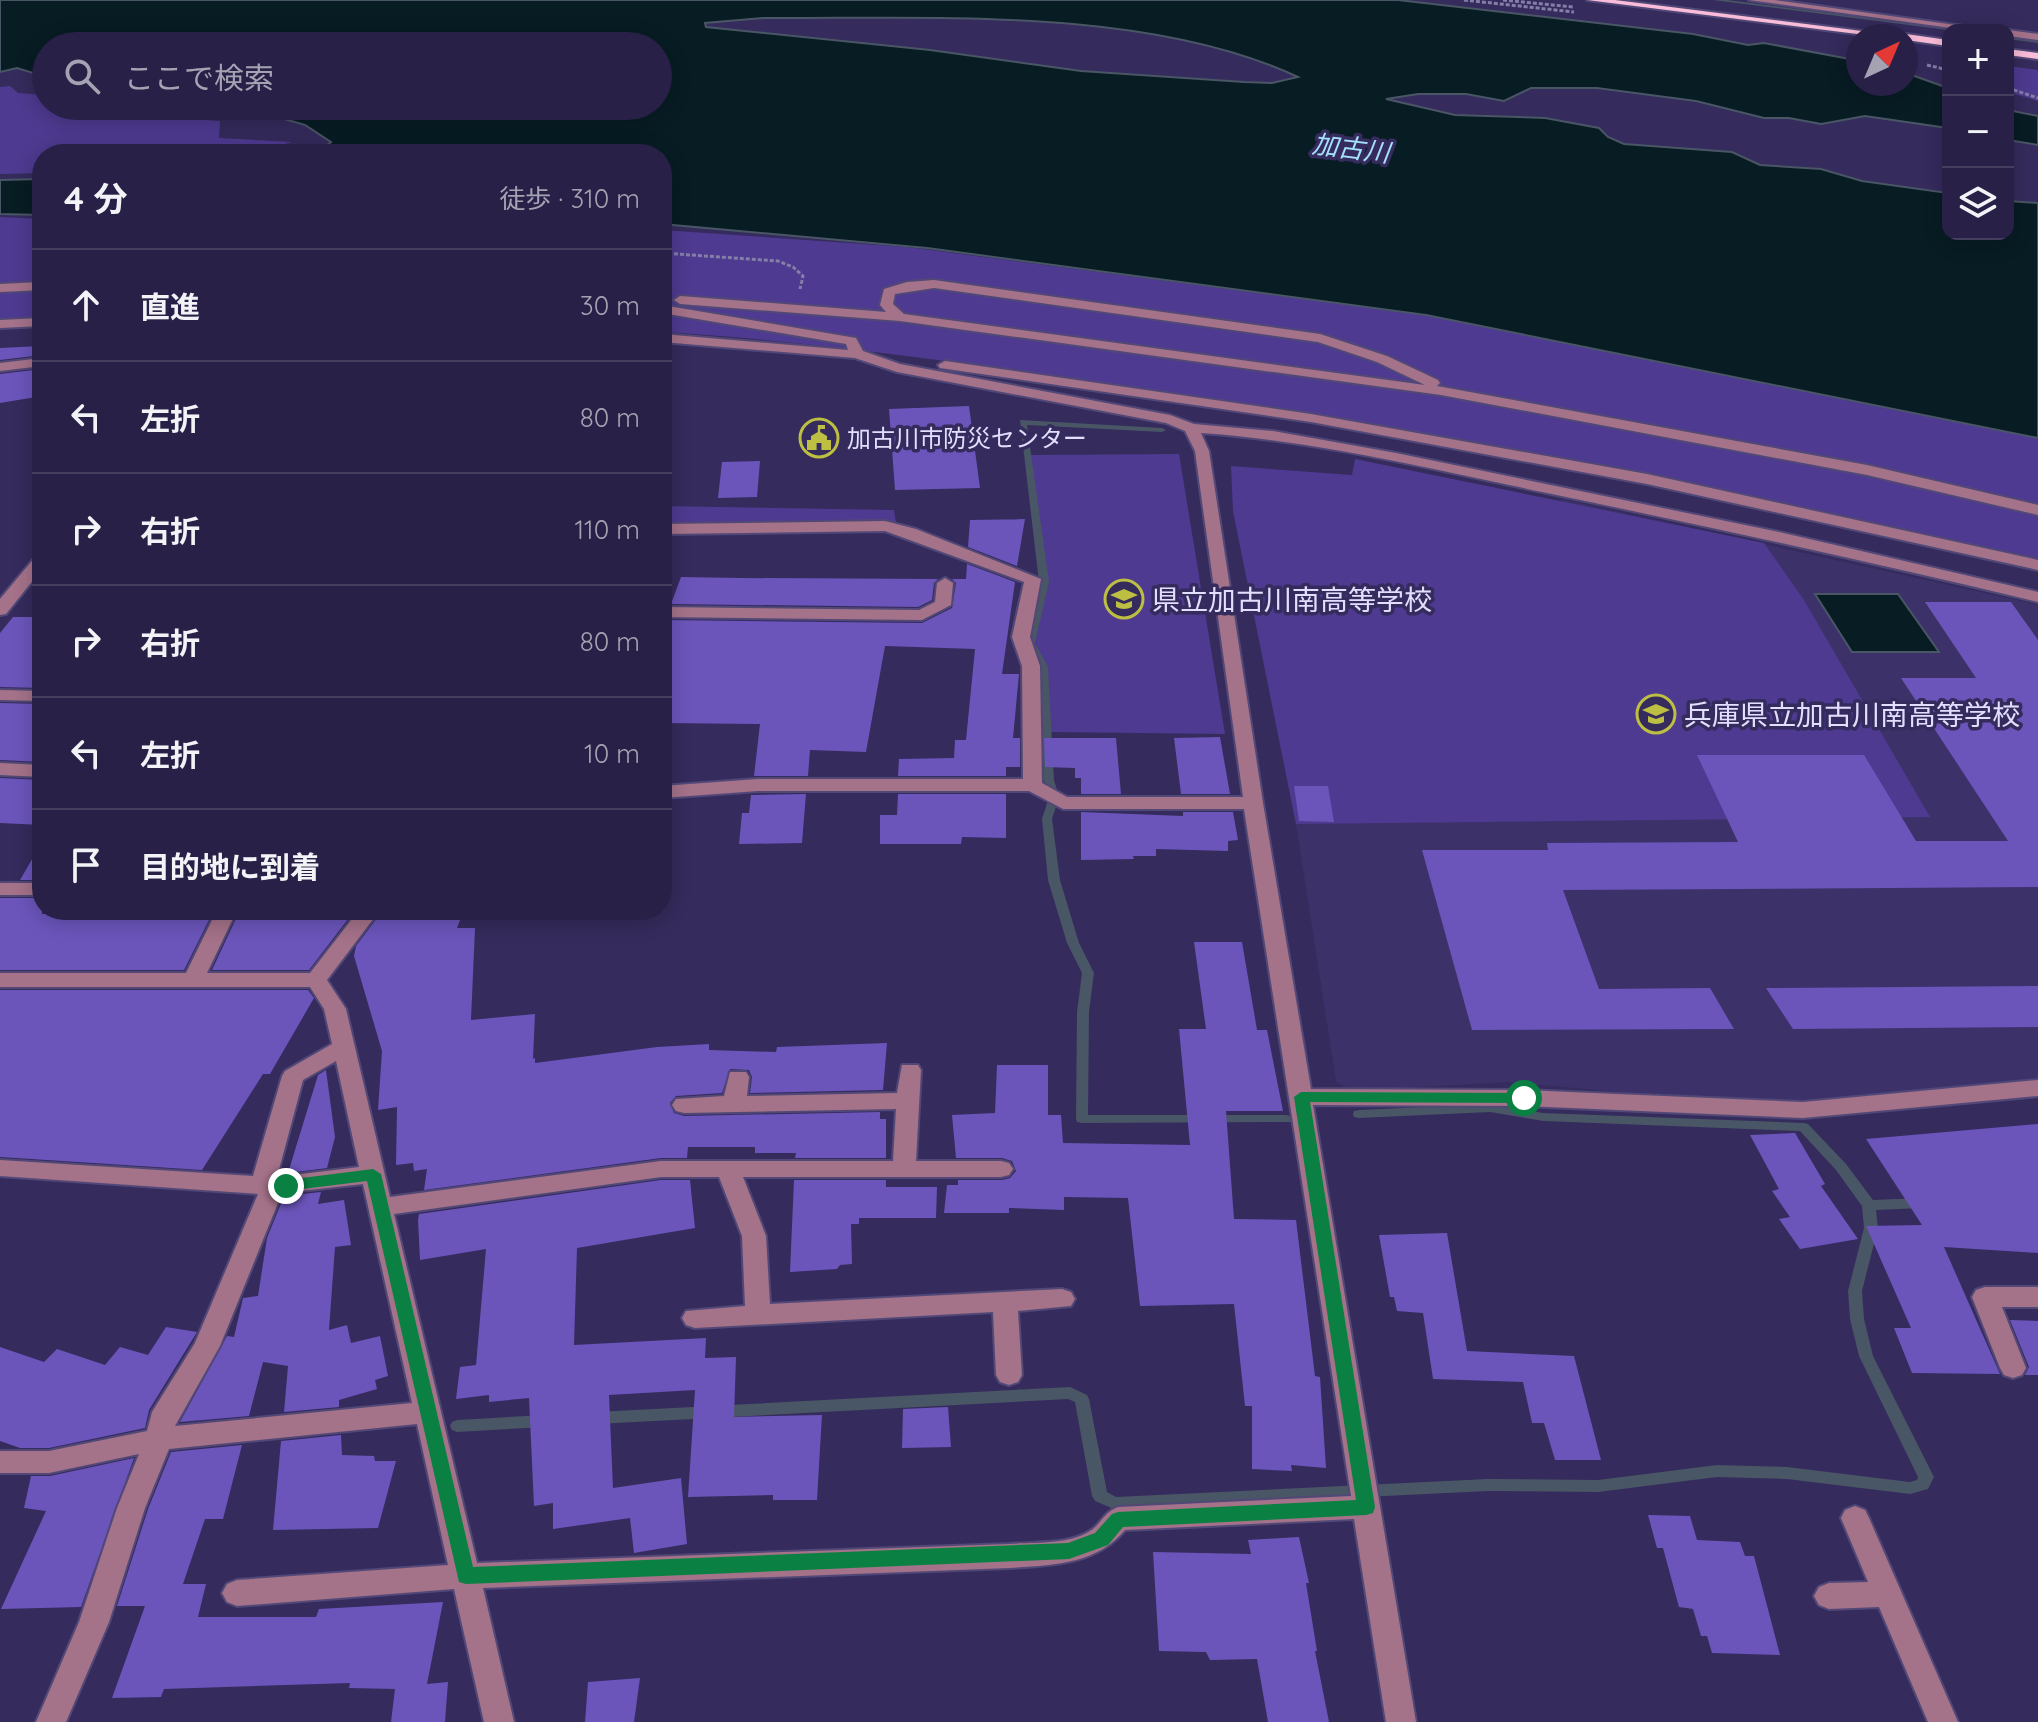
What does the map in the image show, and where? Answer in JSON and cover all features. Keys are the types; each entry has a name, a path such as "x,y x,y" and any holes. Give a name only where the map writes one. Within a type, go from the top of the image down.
{"main road":[{"path":"1592,0 1846,30"},
{"path":"1918,39 1942,42"},
{"path":"2014,50 2038,56"}],"street":[{"path":"1754,0 1945,24"},
{"path":"1862,12 1938,12"},
{"path":"2014,34 2038,37"},
{"path":"2014,49 2038,50"},
{"path":"900,317 886,305 889,292 907,286 934,284 1320,338 1382,359 1454,393"},
{"path":"0,288 32,286"},
{"path":"672,300 900,317 1454,393 1867,470 2038,510"},
{"path":"672,311 851,341 857,354 897,368 1170,419 1191,428 1237,430 1432,465 1888,560 2038,597"},
{"path":"0,324 32,322"},
{"path":"1299,371 1329,358 1320,338"},
{"path":"672,339 857,354 978,369 1311,418 1647,479 2038,565"},
{"path":"672,346 710,341"},
{"path":"0,367 32,363"},
{"path":"1191,428 1202,451 1253,803 1401,1722"},
{"path":"672,529 885,526 910,532 978,561 1033,579 1021,637 1031,666 1033,785"},
{"path":"0,610 32,571"},
{"path":"672,612 922,615 943,605 945,583"},
{"path":"0,695 32,696"},
{"path":"0,769 32,771"},
{"path":"672,791 758,785 1033,785 1063,803 1253,803"},
{"path":"0,889 32,889"},
{"path":"193,981 222,920"},
{"path":"316,980 362,920"},
{"path":"0,980 316,980"},
{"path":"316,980 335,1009 499,1722"},
{"path":"51,1722 94,1622 131,1508 159,1439 162,1420 207,1346 268,1186 293,1076 344,1047"},
{"path":"904,1168 910,1070"},
{"path":"735,1104 738,1077"},
{"path":"1304,1112 1524,1098 1803,1110 2038,1088"},
{"path":"684,1105 908,1101"},
{"path":"727,1167 754,1236 758,1313"},
{"path":"0,1168 268,1186 373,1174"},
{"path":"381,1207 661,1169 1001,1169"},
{"path":"2013,1368 1985,1297 2038,1297"},
{"path":"695,1318 1062,1299"},
{"path":"1005,1301 1009,1375"},
{"path":"0,1462 49,1462 159,1439 428,1412"},
{"path":"237,1593 466,1576 1069,1551 1101,1539 1118,1519 1366,1507"},
{"path":"1855,1518 1943,1722"},
{"path":"1829,1596 1887,1594"}],"path":[{"path":"2014,90 2038,98"},
{"path":"672,254 778,261 793,267 803,276 799,297 809,310"}],"shaded area":[{"path":"2014,67 2038,70 2038,101 2014,94"},
{"path":"10,86 18,93 32,94 32,120 220,121 219,138 292,142 32,144 32,173 0,174 0,87"},
{"path":"0,217 32,219 32,319 0,320"},
{"path":"672,231 907,247 1426,315 2038,438 2038,560 1696,485 1467,441 1122,386 777,341 672,333"},
{"name":"県立加古川南高等学校","path":"1179,454 1225,734 1049,732 1046,669 1035,642 1047,586 1030,455"},
{"path":"1355,459 1764,543 1804,600 1930,817 1296,824 1233,511 1231,466 1352,475"},
{"name":"兵庫県立加古川南高等学校","path":"1566,500 2038,605 2038,1080 1780,1102 1685,1098 1508,1082 1351,1091 1336,1081 1296,824 1233,511"},
{"path":"672,506 894,510 896,523 672,526"}],"water":[{"name":"加古川","path":"0,0 1398,0 1693,34 1748,45 1764,43 1846,59 1846,96 1918,96 1918,77 1942,86 1942,127 1865,116 1821,124 1789,118 1764,118 1696,101 1597,88 1531,88 1504,101 1466,94 1418,94 1386,99 1455,115 1545,118 1599,128 1608,137 1624,144 1732,152 1760,165 1821,169 1862,181 1942,192 1942,240 2014,240 2014,201 2038,203 2038,438 1426,315 927,248 672,225 672,144 328,144 331,142 305,125 288,120 672,120 672,32 32,32 32,73 17,68 0,72","holes":["763,18 1036,21 1106,27 1174,38 1238,54 1298,77 1272,83 1081,71 930,50 706,27 705,23"]},
{"path":"2014,111 2038,116 2038,145 2014,141"},
{"path":"32,179 32,215 0,214 0,180"},
{"path":"1815,594 1898,594 1939,652 1852,652"}],"building":[{"path":"32,346 32,356 0,360 0,348"},
{"path":"32,370 32,398 0,403 0,374"},
{"name":"加古川市防災センター","path":"969,406 980,488 895,490 889,409"},
{"path":"760,461 757,497 718,498 722,462"},
{"path":"1025,519 1017,566 968,547 970,520"},
{"path":"967,564 1015,582 1002,674 1019,674 1013,738 1020,738 1020,767 1006,767 1006,776 898,776 899,759 954,758 955,740 966,740 975,649 885,646 866,752 810,750 808,776 754,776 760,724 672,723 672,620 922,623 952,608 956,583 952,579 966,579"},
{"path":"681,577 938,579 934,583 932,600 918,607 672,604"},
{"path":"1925,602 2011,602 2038,640 2038,887 1563,890 1599,989 1710,988 1734,1029 1472,1030 1422,850 1548,850 1547,843 1738,842 1697,755 1864,755 1916,841 2008,841 1901,678 1976,678"},
{"path":"13,617 32,617 32,688 0,687 0,633"},
{"path":"0,703 32,704 32,762 0,760"},
{"path":"1220,737 1230,794 1181,794 1174,738"},
{"path":"1044,738 1116,738 1121,794 1081,794 1081,778 1075,778 1075,768 1045,767"},
{"path":"0,778 32,780 32,825 0,823"},
{"path":"1294,786 1328,786 1334,822 1299,821"},
{"path":"806,794 802,843 739,844 742,813 749,813 751,795"},
{"path":"898,794 1006,794 1006,838 962,837 961,844 880,844 880,815 897,815"},
{"path":"1081,812 1183,816 1183,812 1233,812 1238,840 1228,841 1228,851 1156,849 1156,856 1081,860"},
{"path":"32,859 32,880 20,880"},
{"path":"0,898 32,898 32,920 209,920 184,970 0,970"},
{"path":"235,920 347,920 309,970 212,970"},
{"path":"376,920 460,920 457,928 475,928 471,1020 535,1014 535,1063 657,1047 709,1044 709,1050 776,1052 777,1047 887,1043 883,1090 750,1093 752,1077 749,1070 730,1069 722,1093 676,1096 670,1103 674,1113 684,1116 880,1112 880,1119 886,1119 886,1158 795,1158 796,1153 755,1153 755,1147 688,1147 687,1158 661,1158 424,1190 427,1169 414,1171 413,1163 396,1165 397,1107 378,1110 382,1051 354,956 356,946"},
{"path":"1194,942 1242,942 1257,1030 1267,1030 1283,1111 1226,1111 1234,1219 1296,1220 1315,1376 1320,1377 1326,1468 1291,1465 1292,1471 1252,1469 1252,1406 1245,1406 1234,1304 1140,1306 1128,1198 1064,1197 1064,1210 1009,1208 1009,1213 944,1213 947,1185 958,1185 958,1180 1002,1180 1010,1178 1016,1171 1012,1161 1002,1158 956,1158 952,1115 995,1113 997,1065 1048,1065 1048,1115 1061,1115 1063,1143 1190,1145 1179,1029 1206,1029"},
{"path":"2038,986 2038,1027 1793,1029 1766,988"},
{"path":"0,990 308,990 314,998 270,1074 263,1074 202,1170 0,1157"},
{"path":"326,1070 335,1137 327,1168 288,1173 318,1075"},
{"path":"2038,1124 2038,1253 1944,1247 2000,1374 1912,1373 1894,1328 1911,1328 1866,1226 1922,1225 1866,1139"},
{"path":"1795,1133 1825,1184 1821,1186 1858,1239 1800,1249 1779,1219 1790,1217 1772,1191 1779,1189 1750,1135"},
{"path":"661,1180 690,1180 695,1228 577,1248 574,1345 706,1338 705,1358 736,1357 734,1417 822,1415 817,1500 773,1500 773,1495 688,1497 695,1390 609,1395 613,1488 681,1478 687,1544 634,1553 630,1518 553,1529 553,1503 534,1506 529,1398 489,1402 489,1395 456,1399 460,1367 476,1365 486,1249 420,1260 418,1220 419,1214"},
{"path":"794,1180 886,1180 886,1187 937,1187 936,1218 859,1218 859,1224 851,1224 852,1264 840,1265 837,1269 790,1272"},
{"path":"321,1192 318,1204 344,1200 351,1245 335,1247 329,1330 347,1325 351,1343 380,1336 388,1376 375,1380 377,1389 339,1400 339,1407 284,1412 288,1366 263,1362 249,1416 180,1422 227,1336 234,1337 243,1298 258,1296 267,1238 284,1196"},
{"path":"1447,1233 1467,1351 1574,1356 1601,1460 1555,1460 1544,1423 1532,1423 1523,1382 1433,1379 1423,1313 1397,1311 1394,1297 1390,1297 1379,1235"},
{"path":"2010,1320 2038,1321 2038,1375 2025,1375 2029,1367"},
{"path":"166,1327 197,1332 149,1410 145,1428 49,1448 20,1448 0,1441 0,1347 44,1362 57,1349 105,1365 120,1347 148,1355"},
{"path":"948,1407 951,1447 902,1448 903,1409"},
{"path":"341,1435 342,1455 374,1456 375,1461 396,1461 378,1528 273,1530 281,1441"},
{"path":"242,1445 223,1519 205,1519 183,1584 206,1584 198,1617 316,1617 319,1609 443,1602 427,1684 448,1682 445,1722 391,1722 395,1689 349,1688 350,1683 164,1689 161,1697 112,1698 145,1606 117,1606 148,1509 171,1452"},
{"path":"134,1458 81,1607 1,1609 46,1511 24,1508 31,1476 50,1476"},
{"path":"1648,1515 1690,1516 1697,1540 1740,1542 1745,1556 1754,1556 1780,1655 1712,1653 1707,1636 1701,1636 1693,1609 1679,1607 1663,1548 1657,1548"},
{"path":"1299,1537 1309,1583 1306,1583 1315,1651 1329,1722 1268,1722 1257,1659 1210,1660 1206,1652 1159,1651 1153,1552 1251,1554 1248,1540"},
{"path":"640,1678 634,1722 585,1722 588,1682"}],"waterway":[{"path":"1715,0 1942,28"},
{"path":"2014,38 2038,41"},
{"path":"1162,430 1023,422 1044,582 1030,643 1043,667 1049,780 1054,797 1047,819 1054,880 1073,943 1088,973 1083,1012 1082,1119 1286,1119"},
{"path":"1359,1114 1490,1108 1543,1117 1803,1127 1841,1167 1869,1205"},
{"path":"1869,1205 1922,1203"},
{"path":"597,1418 1070,1393 1082,1399 1100,1496 1114,1503 1488,1485 1598,1486 1717,1471 1787,1473 1910,1488 1923,1485 1926,1477 1866,1356 1857,1319 1855,1291 1871,1228 1869,1205"},
{"path":"457,1426 544,1421"}],"place":[{"name":"加古川市防災センター","path":"819,438"},
{"name":"県立加古川南高等学校","path":"1124,599"},
{"name":"兵庫県立加古川南高等学校","path":"1656,714"}],"route":[{"path":"286,1186 373,1174 466,1576 1009,1556 1069,1551 1101,1539 1118,1519 1366,1507 1301,1097 1524,1098"}]}
